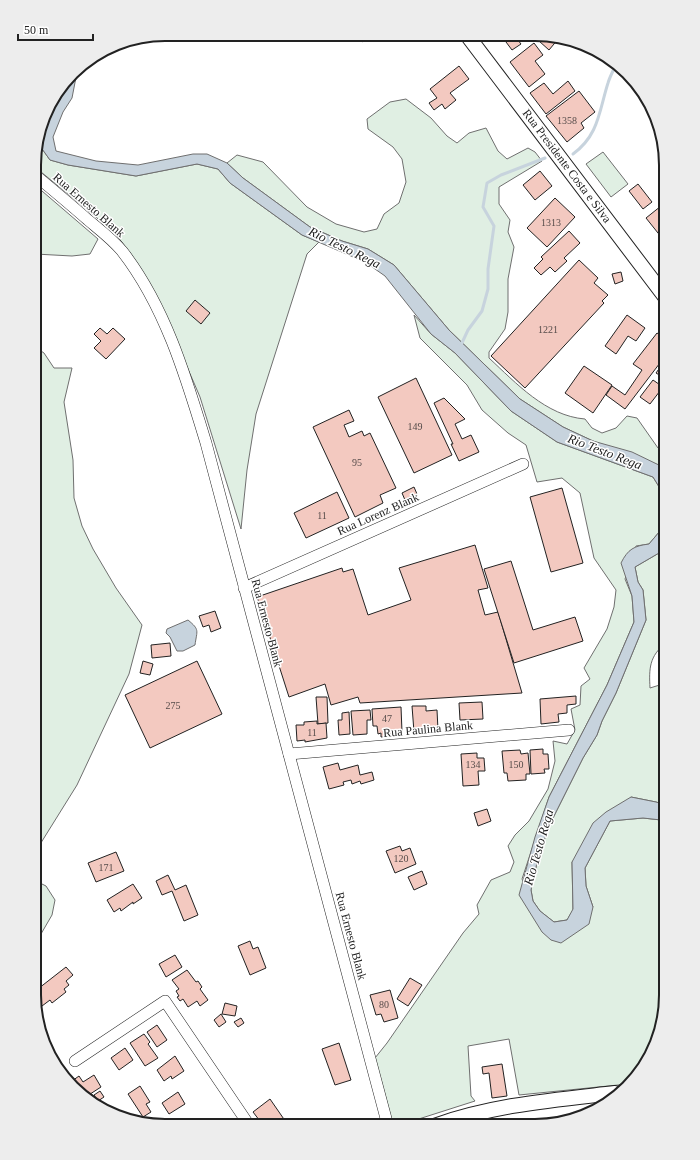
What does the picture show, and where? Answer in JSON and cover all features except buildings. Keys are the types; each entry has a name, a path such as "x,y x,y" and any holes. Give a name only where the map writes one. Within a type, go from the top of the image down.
{"main road":[{"name":"Rua Presidente Costa e Silva","path":"473,41 659,289"},
{"path":"457,1119 477,1113 521,1105 610,1094"}],"street":[{"name":"Rua Ernesto Blank","path":"41,180 102,232 121,251 148,291 161,316 186,380 197,412 386,1119"},
{"name":"Rua Lorenz Blank","path":"244,588 523,464"},
{"name":"Rua Paulina Blank","path":"289,754 569,730"},
{"path":"74,1061 166,1001 245,1119"}],"green space":[{"path":"406,99 431,118 447,136 457,143 469,133 486,128 498,151 507,159 528,148 535,152 542,161 499,187 499,204 510,220 508,232 514,247 508,279 508,312 505,329 489,352 489,358 532,397 557,412 571,417 585,419 592,428 602,433 616,428 627,416 637,418 659,448 659,466 593,441 563,427 520,399 449,330 394,265 368,249 342,241 310,227 243,178 227,163 237,155 263,162 307,207 336,224 364,232 377,229 384,214 399,203 406,182 402,159 393,147 368,129 367,119 390,102"},
{"path":"42,149 50,160 68,165 136,176 197,164 218,169 230,183 302,235 319,242 307,254 256,414 247,470 241,529 200,397 167,320 149,285 131,254 114,232 41,172"},
{"path":"603,152 628,184 611,197 586,164"},
{"path":"41,190 98,239 90,254 72,256 41,254"},
{"path":"414,315 431,334 455,353 511,411 557,442 653,477 659,487 659,532 649,544 636,546 625,579 632,596 634,622 607,685 549,797 522,879 551,940 593,907 586,886 585,868 610,821 643,818 659,820 659,1003 657,1020 646,1050 638,1064 620,1085 519,1095 509,1039 468,1046 471,1096 475,1101 419,1119 391,1119 375,1058 463,933 479,914 477,905 491,880 510,872 514,862 508,846 515,835 529,821 548,789 555,761 553,741 567,744 575,730 571,709 580,705 581,686 590,679 584,668 607,629 614,607 616,590 594,558 580,493 562,478 537,482 526,445 508,433 482,410 467,385 420,338"},
{"path":"41,351 54,368 72,368 64,402 73,460 74,498 82,526 93,549 116,588 142,625 129,674 77,785 41,843"},
{"path":"659,553 659,649 651,663 650,688 659,685 659,803 631,797 572,862 573,910 567,920 554,922 540,911 533,901 531,890 538,858 549,826 583,758 597,735 646,620 643,590 638,582 635,567"},
{"path":"41,884 46,886 55,900 52,915 41,934"}],"water":[{"name":"Rio Testo Rega","path":"76,79 72,98 63,112 53,137 56,151 96,161 138,165 193,154 207,154 227,163 243,178 310,227 342,241 368,249 394,265 449,330 520,399 563,427 593,441 632,452 659,465 659,487 653,477 557,442 511,411 455,353 431,334 385,276 365,262 302,235 230,183 218,169 197,164 136,176 68,165 50,160 42,149 50,117 62,96"},
{"name":"Rio Testo Rega","path":"659,532 659,553 635,567 638,582 643,590 646,620 597,735 583,758 549,826 538,858 531,890 533,901 540,911 554,922 567,920 573,909 572,862 593,823 606,812 631,797 659,803 659,820 643,818 610,821 585,868 586,886 593,907 589,924 561,943 551,940 542,932 519,895 535,837 549,797 607,685 634,622 632,596 621,563 629,551 635,547 649,544"},
{"path":"188,620 197,631 195,645 183,651 177,651 170,637 166,633 167,629"}],"waterway":[{"path":"573,154 582,147 593,131 613,69"},
{"path":"461,345 468,330 482,311 488,289 488,269 494,226 483,207 487,183 501,175 545,158"}]}
